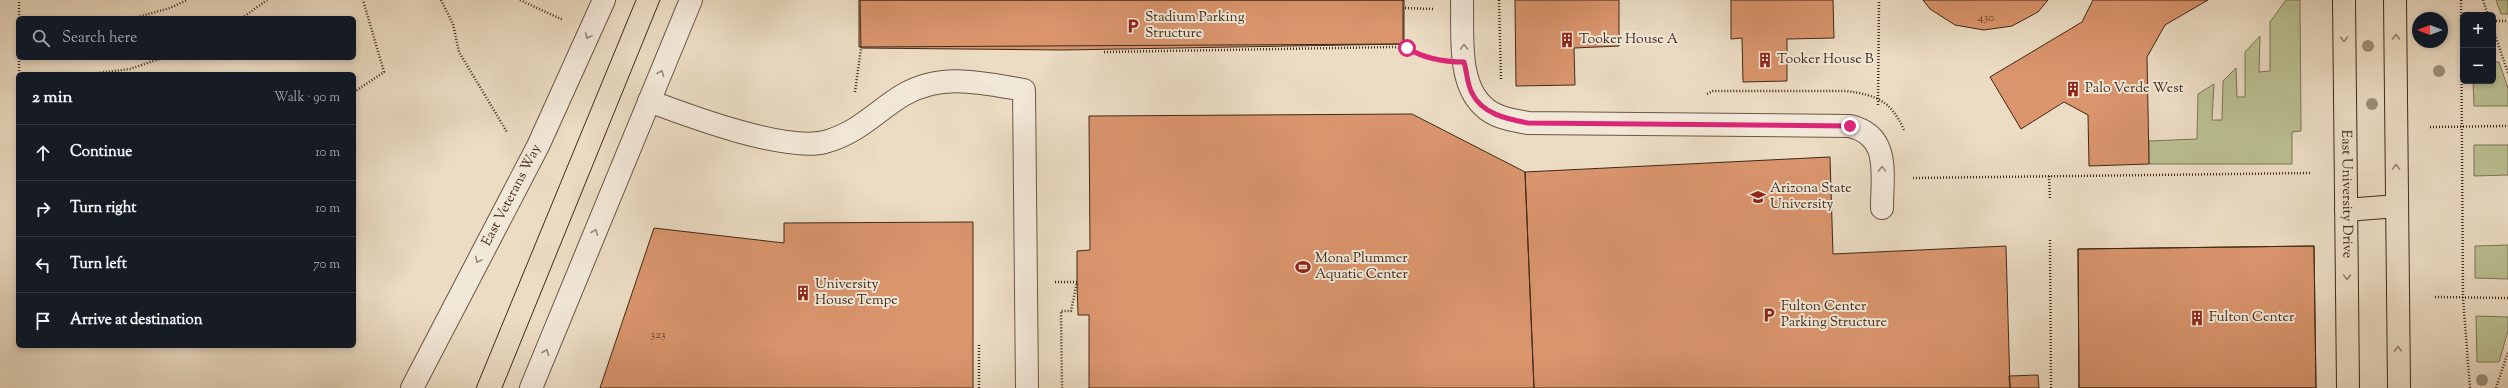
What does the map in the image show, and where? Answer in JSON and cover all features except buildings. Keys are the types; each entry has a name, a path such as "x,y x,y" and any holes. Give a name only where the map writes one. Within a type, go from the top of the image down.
{"main road":[{"name":"East University Drive","path":"2344,0 2348,388"},
{"path":"2395,0 2398,388"},
{"path":"2346,210 2397,206"}],"street":[{"name":"East Veterans Way","path":"412,388 534,154 604,0"},
{"path":"531,388 691,0"},
{"path":"1462,0 1464,62 1472,93 1483,107 1503,118 1528,123 1850,126 1864,130 1873,137 1882,158 1882,208"},
{"path":"649,101 682,113 774,140 798,144 824,142 850,133 902,95 924,85 950,80 1024,90 1027,388"}],"path":[{"path":"19,0 19,16"},
{"path":"141,16 170,8 187,0"},
{"path":"245,16 267,0"},
{"path":"356,91 384,72 363,0"},
{"path":"441,0 453,24 459,52 507,132"},
{"path":"520,0 565,21"},
{"path":"1499,0 1501,86"},
{"path":"1873,137 1880,99 1879,0"},
{"path":"2461,0 2463,298 2470,388"},
{"path":"2483,0 2487,12"},
{"path":"1404,8 1435,9"},
{"path":"2496,21 2508,21"},
{"path":"2496,38 2508,72"},
{"path":"1104,52 1394,47 1407,48 1416,53 1444,62 1464,62"},
{"path":"854,99 861,48"},
{"path":"19,60 19,72"},
{"path":"107,72 130,69 156,60"},
{"path":"1702,96 1713,92 1846,91 1865,93 1880,99"},
{"path":"2430,127 2508,126"},
{"path":"1907,178 2312,173"},
{"path":"2049,176 2050,199"},
{"path":"2050,240 2051,388"},
{"path":"1053,282 1076,282 1071,311 1061,311 1062,388"},
{"path":"2435,297 2508,298"},
{"path":"979,343 979,388"},
{"path":"2496,388 2508,352"}],"green space":[{"path":"2286,0 2300,0 2301,131 2292,132 2292,164 2149,164 2149,141 2197,139 2198,94 2214,84 2212,120 2222,120 2223,81 2236,68 2237,97 2245,97 2245,52 2260,36 2259,72 2270,71 2270,22"},
{"path":"2496,0 2508,0 2508,14 2501,14"},
{"path":"2496,62 2499,62 2508,88 2508,106 2474,106 2473,84 2496,84"},
{"path":"2474,145 2508,145 2508,175 2474,176"},
{"path":"2508,245 2508,279 2475,278 2475,246"},
{"path":"2476,316 2508,317 2508,331 2499,362 2477,362"}],"tram line":[{"path":"476,388 636,0"},
{"path":"502,388 660,0"}],"place":[{"name":"Stadium Parking Structure","path":"1133,26"},
{"name":"Tooker House A","path":"1567,40"},
{"name":"Tooker House B","path":"1765,60"},
{"name":"Palo Verde West","path":"2073,89"},
{"name":"Arizona State University","path":"1758,197"},
{"name":"Mona Plummer Aquatic Center","path":"1303,267"},
{"name":"University House Tempe","path":"803,293"},
{"name":"Fulton Center Parking Structure","path":"1769,315"},
{"name":"Fulton Center","path":"2197,318"}],"route":[{"path":"1407,48 1416,53 1444,62 1464,62 1472,93 1483,107 1503,118 1528,123 1850,126"}]}
